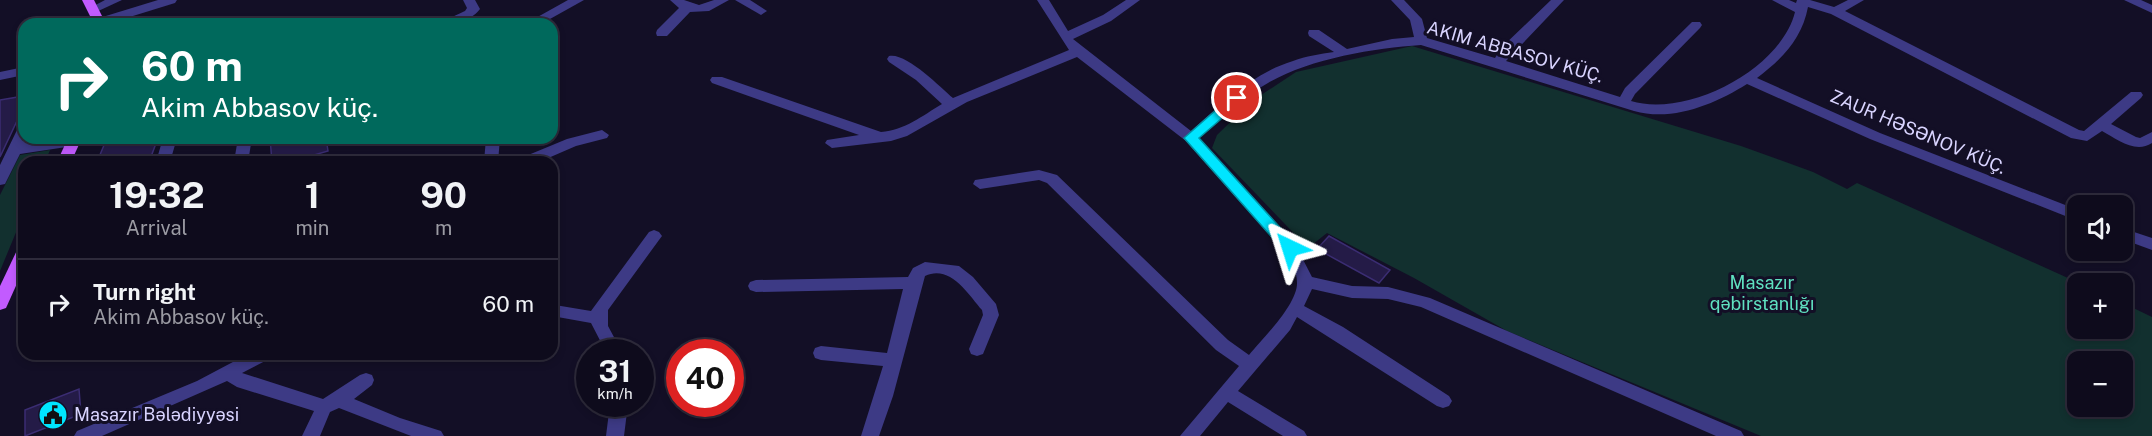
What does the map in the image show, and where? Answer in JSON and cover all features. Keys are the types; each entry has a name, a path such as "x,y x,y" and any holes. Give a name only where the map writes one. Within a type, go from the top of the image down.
{"main road":[{"path":"0,304 18,272"}],"street":[{"path":"91,5 116,0"},
{"path":"115,18 171,0"},
{"path":"459,18 474,9 469,0"},
{"path":"543,18 578,0"},
{"path":"662,33 681,4 697,11 723,0"},
{"path":"741,0 761,11"},
{"path":"1043,0 1066,37 1078,51 1191,138 1298,259 1305,281 1304,292 1295,308 1251,365 1189,436"},
{"path":"1066,37 1107,18 1134,0"},
{"path":"1397,0 1416,19 1421,41"},
{"path":"1497,64 1507,50 1558,0"},
{"path":"1778,0 1836,11 2076,135 2087,136 2136,95"},
{"path":"1836,11 1858,0"},
{"path":"2130,0 2152,9"},
{"name":"AKIM ABBASOV KÜÇ.","path":"1191,138 1237,98 1278,71 1296,64 1392,43 1421,41 1623,103 1656,110 1671,110 1700,102 1746,78 1787,43 1795,31 1802,4"},
{"path":"1623,103 1630,91 1696,25"},
{"path":"1314,33 1345,53"},
{"path":"832,143 890,137 904,132 951,104 1078,51"},
{"path":"894,59 921,77 951,104"},
{"path":"0,76 18,72"},
{"name":"ZAUR HƏSƏNOV KÜÇ.","path":"1746,78 1772,92 1875,136 2067,212"},
{"path":"717,80 880,137"},
{"path":"2100,124 2132,141 2142,143 2152,138"},
{"path":"540,156 572,142 602,135"},
{"path":"0,180 18,142"},
{"path":"14,150 50,144"},
{"path":"980,184 1039,175 1052,179 1222,345 1251,365"},
{"path":"605,339 600,331 597,318 600,308 654,236"},
{"path":"2133,237 2152,244"},
{"path":"870,436 884,396 913,283 919,272 925,268 953,270 990,308 991,315 977,349"},
{"path":"1305,281 1352,291 1388,292 1424,302 1735,436"},
{"path":"756,286 913,283"},
{"path":"1295,308 1337,332 1443,401"},
{"path":"558,312 597,318"},
{"path":"821,353 892,360"},
{"path":"83,436 229,374 253,360"},
{"path":"229,374 243,382 332,404 435,436"},
{"path":"311,436 332,404 366,380"},
{"path":"1226,392 1298,436"},
{"path":"615,436 617,417"}],"green space":[{"name":"Masazır qəbirstanlığı","path":"1412,46 1741,146 1813,172 1847,189 1857,183 2067,278 2067,339 2133,339 2133,308 2152,317 2152,436 1761,436 1507,331 1414,278 1327,233 1308,248 1212,148 1217,135 1252,101 1296,72"},
{"path":"50,150 48,156 20,155"},
{"path":"18,159 18,228 0,271 0,195"}],"building":[{"path":"18,97 18,119 0,157 0,100"},
{"path":"104,144 156,144 151,156 100,156"},
{"path":"270,144 327,144 328,151 311,156 272,156"},
{"path":"1329,236 1390,270 1379,283 1317,249"},
{"path":"79,389 81,414 25,436 25,410"}],"place":[{"name":"Masazır Bələdiyyəsi","path":"53,415"}],"route":[{"path":"1237,98 1191,138 1219,166 1290,248"}]}
